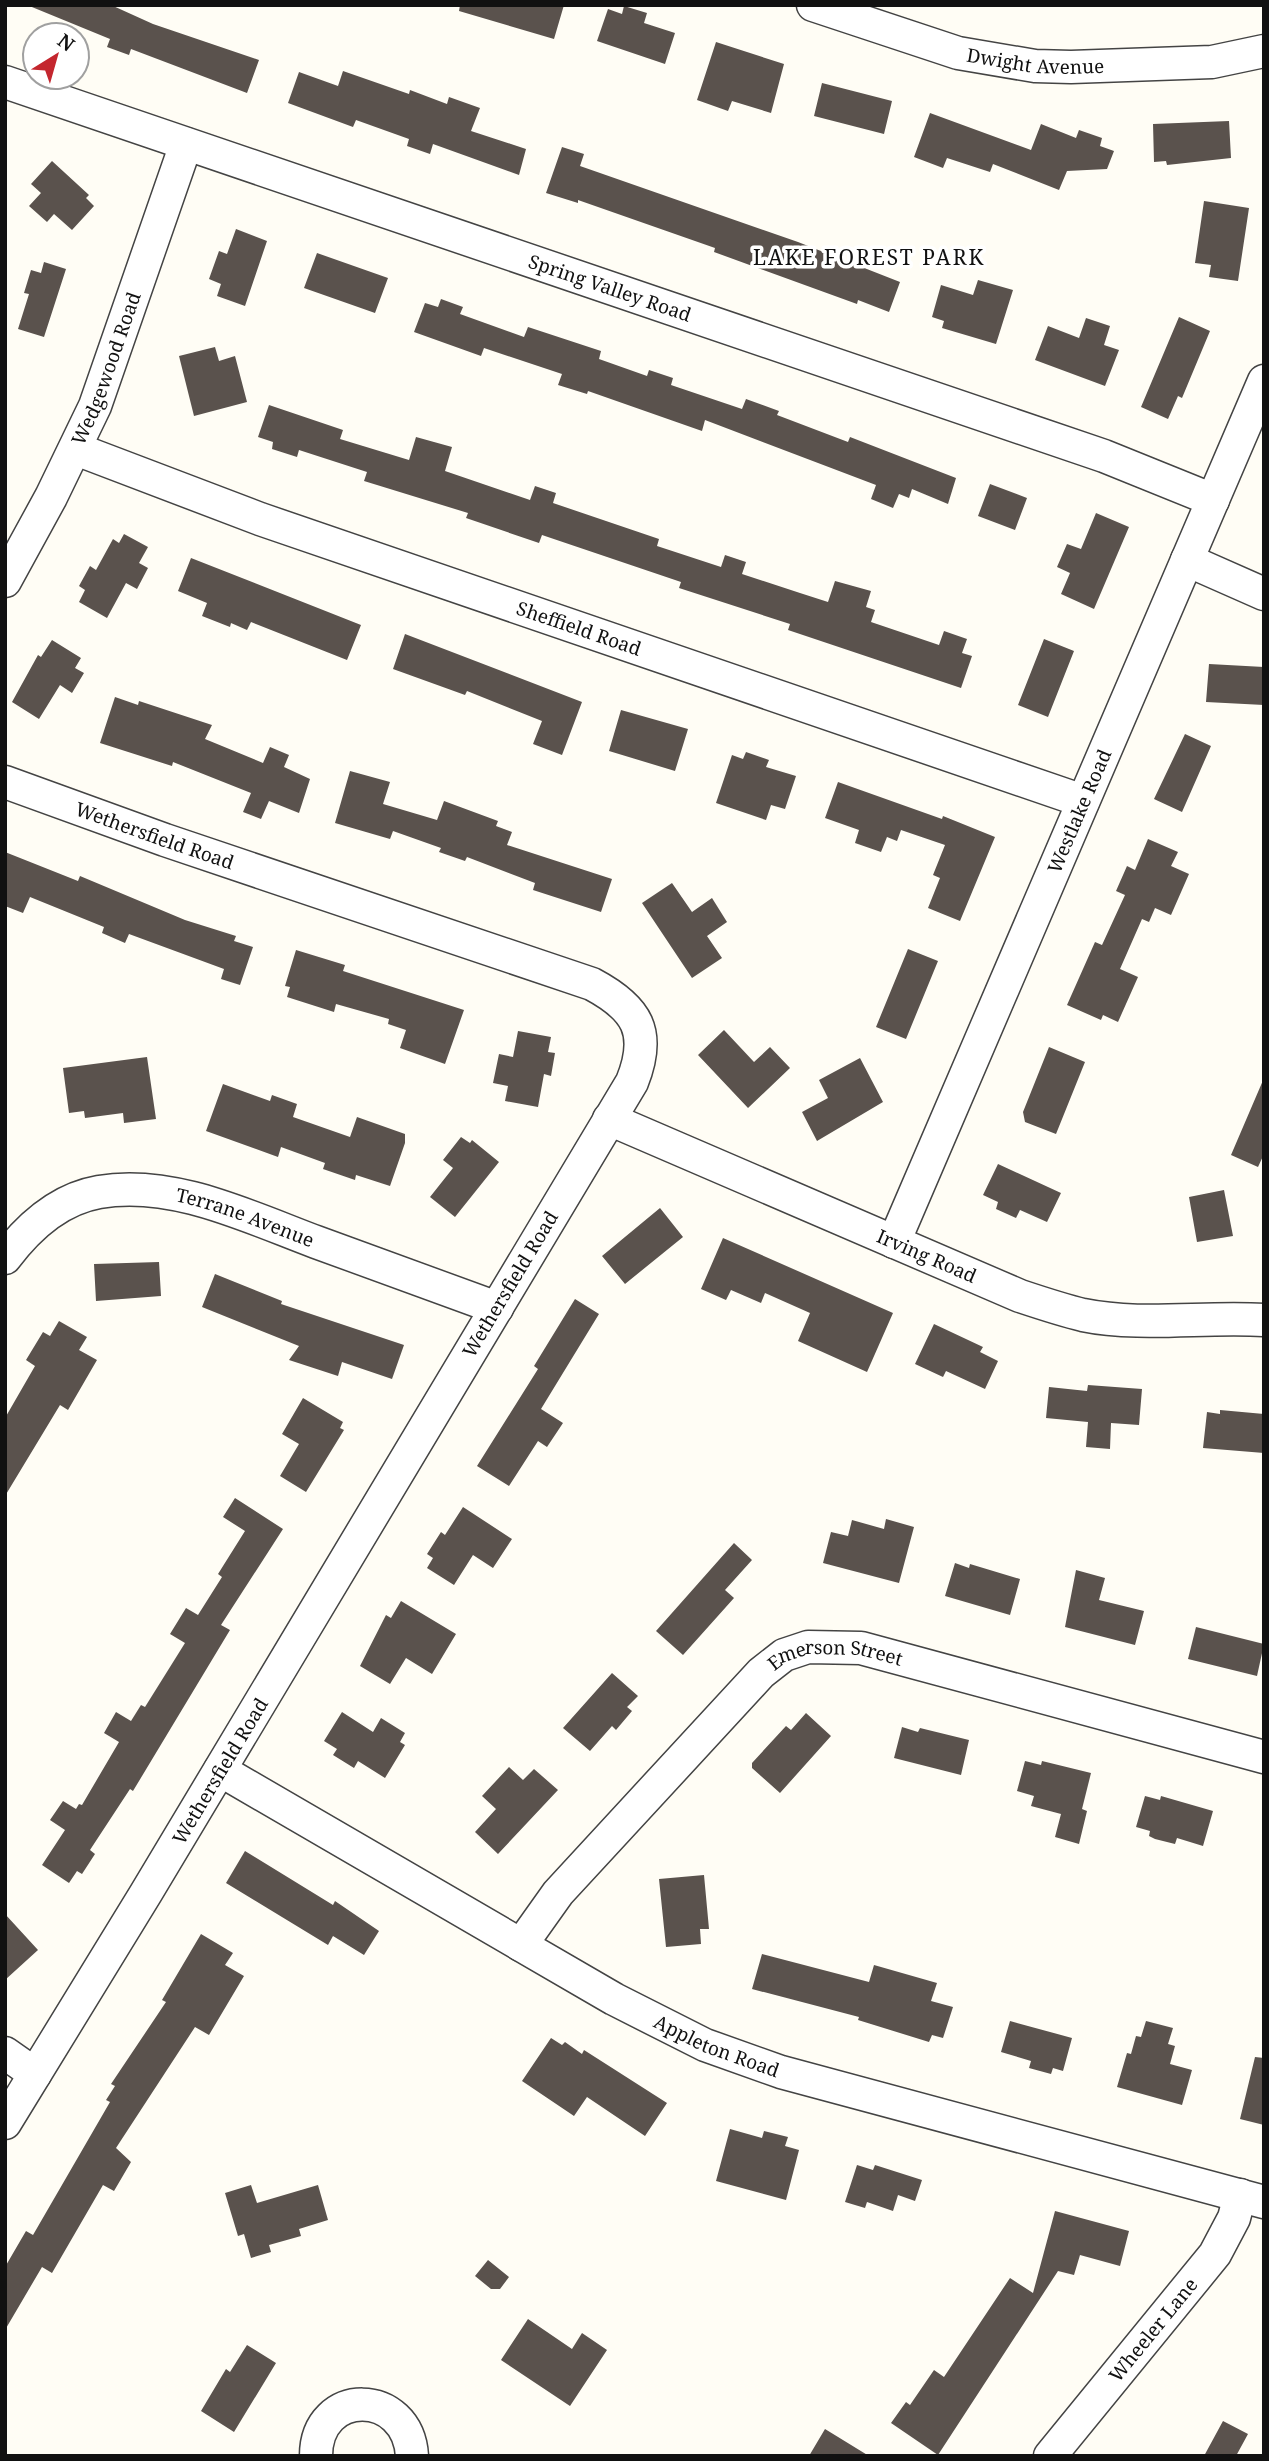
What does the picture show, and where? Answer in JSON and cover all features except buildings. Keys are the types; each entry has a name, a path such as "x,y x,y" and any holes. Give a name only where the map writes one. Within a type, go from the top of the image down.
{"street":[{"name":"Dwight Avenue","path":"813,5 925,44 1009,63 1071,67 1212,62 1264,51"},
{"name":"Spring Valley Road","path":"5,82 1104,456 1213,500"},
{"name":"Wedgewood Road","path":"5,581 76,449 112,363 186,144"},
{"name":"Westlake Road","path":"894,1242 1264,381"},
{"name":"Sheffield Road","path":"76,449 260,519 1083,801"},
{"path":"1187,560 1264,594"},
{"name":"Wethersfield Road","path":"5,782 608,993 623,1003 635,1017 642,1047 632,1082 5,2123"},
{"name":"Irving Road","path":"609,1119 1020,1296 1085,1315 1121,1319 1264,1320"},
{"name":"Terrane Avenue","path":"5,1258 33,1226 52,1210 74,1200 117,1190 156,1192 216,1205 497,1308"},
{"name":"Emerson Street","path":"521,1945 558,1893 740,1693 785,1655 808,1647 860,1648 1264,1757"},
{"name":"Appleton Road","path":"220,1770 661,2024 742,2059 1252,2199"},
{"path":"5,2053 35,2074"},
{"name":"Wheeler Lane","path":"1050,2456 1215,2254 1234,2218 1252,2199"},
{"path":"316,2456 316,2440 328,2418 346,2406 365,2403 381,2407 397,2417 407,2432 412,2456"}],"district":[{"name":"LAKE FOREST PARK","path":"869,258"}]}
